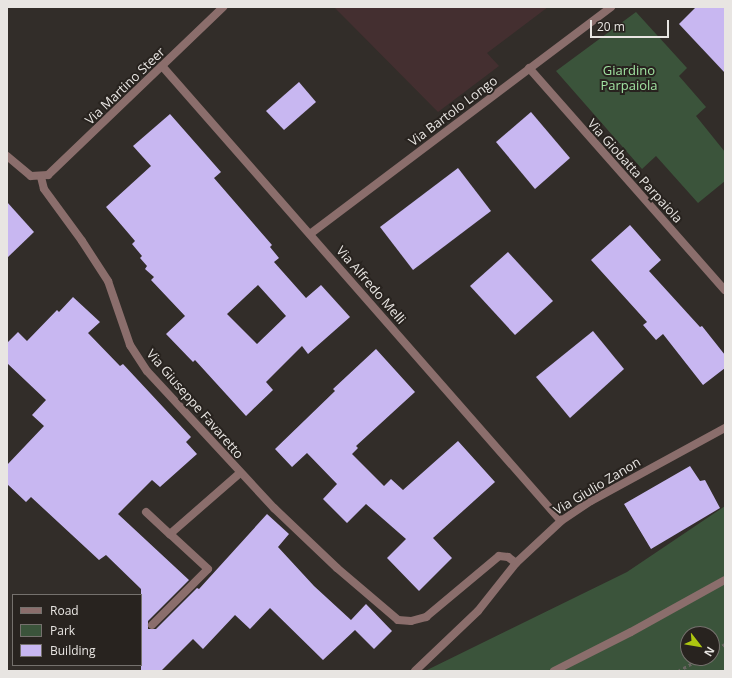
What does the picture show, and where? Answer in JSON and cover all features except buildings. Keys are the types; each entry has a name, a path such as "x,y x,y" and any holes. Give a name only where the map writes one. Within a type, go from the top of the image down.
{"street":[{"name":"Via Martino Steer","path":"41,177 48,175 61,164 223,7"},
{"name":"Via Bartolo Longo","path":"310,234 611,7"},
{"name":"Via Alfredo Melli","path":"162,66 561,521"},
{"name":"Via Giobatta Parpaiola","path":"529,68 725,290"},
{"path":"7,156 21,170 31,176 41,177"},
{"name":"Via Giuseppe Favaretto","path":"41,177 44,189 82,241 108,281 130,345 148,371 240,473 337,568 398,620 411,621 426,617 499,556 508,557 516,563"},
{"name":"Via Giulio Zanon","path":"414,671 478,611 516,563 561,521 591,501 725,428"},
{"name":"Via Giuseppe Favaretto","path":"170,534 240,473"},
{"path":"146,512 208,569 152,625"},
{"path":"554,671 631,632 725,580"}],"path":[{"path":"678,671 687,666"}],"shaded area":[{"path":"334,7 548,7 487,53 499,66 438,112"}],"green space":[{"name":"Giardino Parpaiola","path":"636,12 687,68 679,76 706,107 696,116 725,152 725,181 698,203 656,156 642,169 556,71"},
{"path":"725,506 725,671 425,671 627,572"}]}
